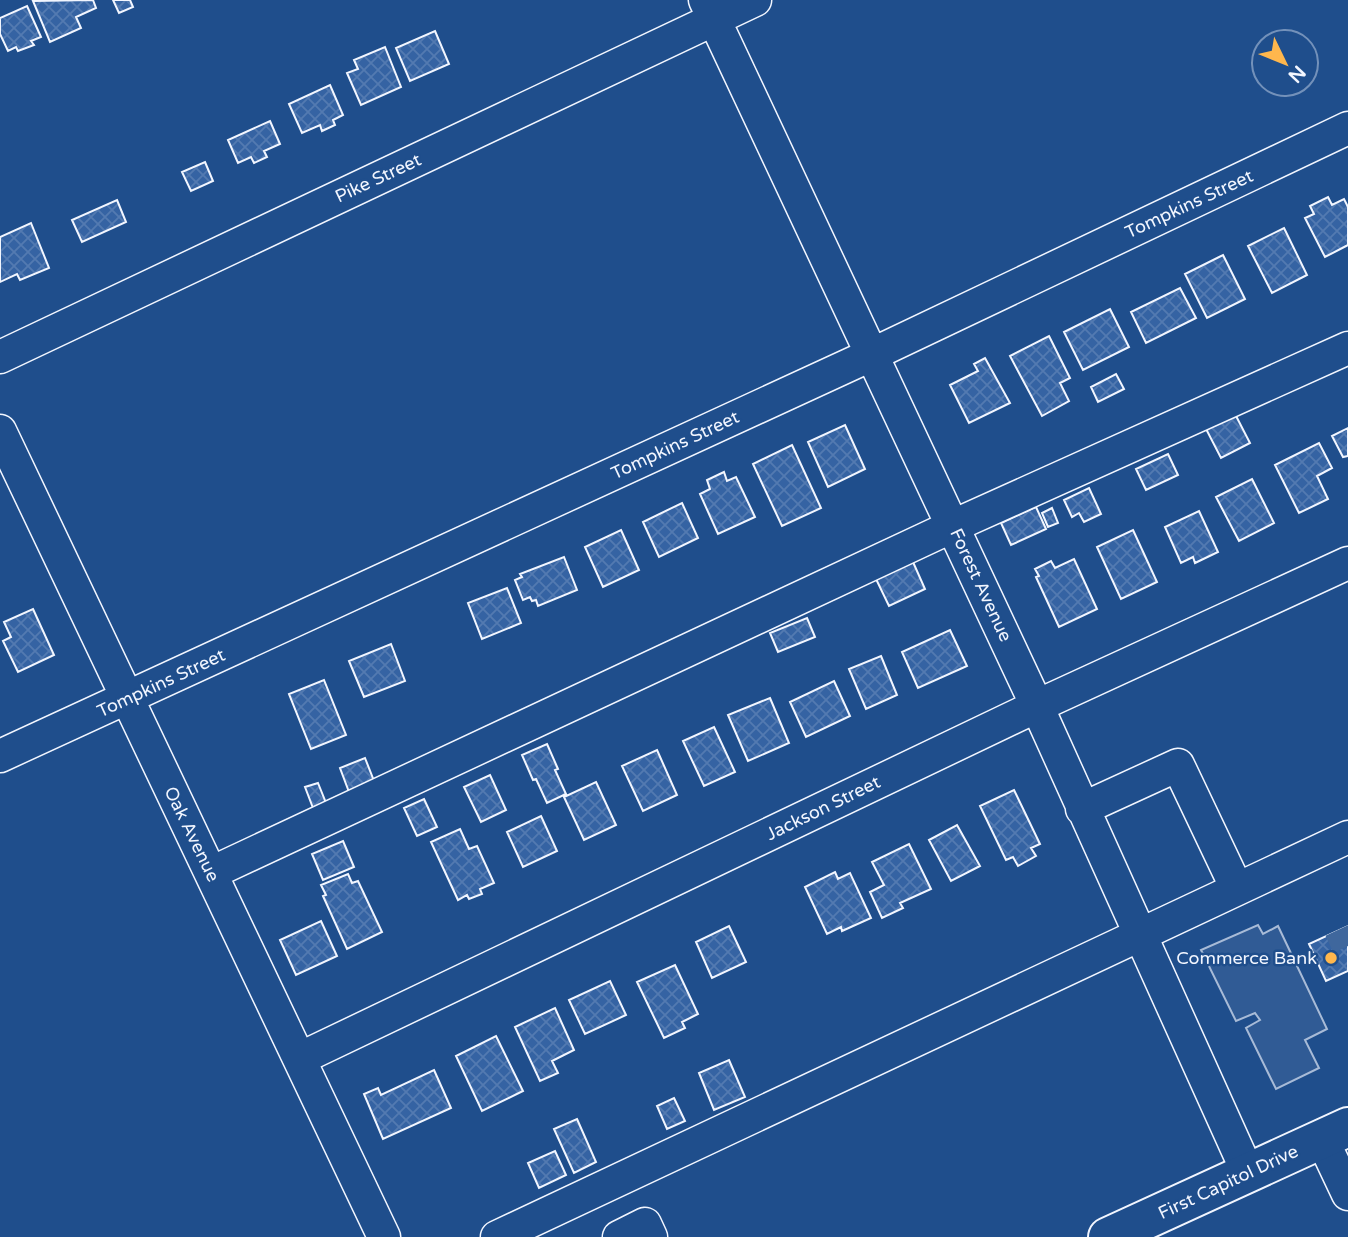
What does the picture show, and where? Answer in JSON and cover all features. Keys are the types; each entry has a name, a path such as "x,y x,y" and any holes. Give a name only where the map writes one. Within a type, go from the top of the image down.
{"main road":[{"name":"First Capitol Drive","path":"1108,1237 1335,1133"}],"street":[{"name":"Pike Street","path":"0,357 710,10 755,0"},
{"name":"Forest Avenue","path":"710,10 1037,706 1248,1173"},
{"name":"Tompkins Street","path":"0,756 873,354 1348,128"},
{"path":"211,873 953,526 1348,348"},
{"name":"Oak Avenue","path":"0,431 384,1237"},
{"name":"Jackson Street","path":"301,1058 1037,706 1348,563"},
{"path":"1082,809 1178,765 1237,889"},
{"path":"497,1237 1348,837"},
{"path":"1335,1133 1348,1194"},
{"path":"619,1237 645,1224 650,1237"}],"shaded area":[{"path":"1258,925 1263,934 1278,926 1327,1029 1305,1040 1319,1068 1276,1089 1246,1028 1260,1020 1255,1013 1236,1021 1201,950"}],"building":[{"path":"93,0 96,8 76,17 81,28 50,42 33,1"},
{"path":"113,0 130,0 133,7 119,13"},
{"path":"27,6 41,37 31,41 34,45 18,51 16,47 8,51 0,34 0,18"},
{"path":"435,31 449,64 410,81 396,48"},
{"path":"385,47 401,87 361,105 347,73 358,69 354,60"},
{"path":"330,85 343,115 333,120 335,125 322,131 320,125 302,133 289,104"},
{"path":"270,121 280,144 264,151 267,157 254,163 251,157 238,163 228,140"},
{"path":"205,162 213,181 191,191 182,172"},
{"path":"1328,197 1332,205 1344,199 1348,207 1348,245 1325,257 1305,218 1314,214 1310,206"},
{"path":"117,200 126,222 82,242 72,220"},
{"path":"31,223 49,268 20,280 17,274 0,282 0,237"},
{"path":"1284,228 1307,275 1272,293 1248,246"},
{"path":"1223,255 1245,299 1207,318 1185,274"},
{"path":"1180,288 1196,318 1146,343 1131,312"},
{"path":"1110,309 1129,347 1083,370 1064,332"},
{"path":"1049,336 1070,378 1060,383 1069,401 1042,416 1010,356"},
{"path":"985,358 1010,403 969,423 950,385 978,371 974,364"},
{"path":"1116,374 1124,389 1098,402 1091,387"},
{"path":"1234,412 1250,443 1221,458 1205,427"},
{"path":"845,425 865,469 828,487 808,442"},
{"path":"1348,428 1348,456 1343,457 1332,436"},
{"path":"1319,443 1332,468 1317,476 1328,499 1299,513 1275,465"},
{"path":"792,445 821,508 782,526 753,464"},
{"path":"1168,454 1178,475 1146,490 1136,469"},
{"path":"724,472 727,481 736,477 755,517 718,534 700,494 710,489 707,480"},
{"path":"1252,479 1274,523 1239,541 1216,497"},
{"path":"1089,488 1101,514 1084,522 1079,513 1072,517 1064,500"},
{"path":"682,503 698,538 659,557 643,522"},
{"path":"1036,507 1046,529 1011,545 1001,523"},
{"path":"1052,508 1058,523 1048,527 1042,513"},
{"path":"1199,511 1218,552 1195,563 1193,557 1181,563 1165,527"},
{"path":"621,530 639,570 603,587 585,547"},
{"path":"1133,530 1157,582 1121,599 1097,547"},
{"path":"564,557 577,590 538,606 536,600 532,601 530,597 523,600 515,580 522,577 520,574"},
{"path":"1074,559 1097,609 1059,627 1036,577 1039,576 1035,569 1051,561 1055,568"},
{"path":"913,562 925,589 889,606 876,579"},
{"path":"507,588 521,623 482,639 468,603"},
{"path":"33,609 54,655 18,672 3,641 11,637 4,622"},
{"path":"807,618 815,637 778,652 770,633"},
{"path":"950,630 967,666 918,688 902,652"},
{"path":"391,644 405,681 364,697 349,661"},
{"path":"881,656 897,695 866,709 849,669"},
{"path":"324,680 346,735 311,749 289,694"},
{"path":"834,681 850,716 806,737 790,702"},
{"path":"770,698 789,743 748,761 728,715"},
{"path":"714,727 735,772 704,786 683,741"},
{"path":"547,744 566,794 547,803 522,755"},
{"path":"657,750 677,795 643,811 622,766"},
{"path":"365,758 374,781 349,792 340,768"},
{"path":"490,775 506,810 481,822 464,787"},
{"path":"596,782 616,825 584,840 564,797"},
{"path":"318,783 326,803 313,808 305,787"},
{"path":"1014,790 1040,844 1031,848 1036,856 1018,866 1013,857 1006,860 980,806"},
{"path":"424,799 437,827 417,836 404,808"},
{"path":"541,816 557,851 523,867 507,832"},
{"path":"957,825 980,866 951,881 929,840"},
{"path":"460,829 469,849 477,846 494,883 480,889 482,894 469,899 467,895 458,900 431,842"},
{"path":"343,841 354,867 323,880 312,854"},
{"path":"909,844 931,889 900,903 903,908 882,918 870,892 884,885 872,862"},
{"path":"835,872 838,879 850,873 871,918 842,931 841,927 827,934 805,887"},
{"path":"348,874 352,883 358,881 382,932 347,949 323,896 326,895 321,885"},
{"path":"321,921 337,956 296,975 280,940"},
{"path":"729,926 746,962 712,978 696,942"},
{"name":"Commerce Bank","path":"1348,926 1348,971 1326,981 1309,944"},
{"path":"675,965 698,1014 682,1022 685,1028 664,1038 637,982"},
{"path":"610,981 626,1015 585,1034 569,1000"},
{"path":"555,1008 574,1050 552,1061 558,1073 540,1081 515,1027"},
{"path":"496,1036 523,1091 482,1111 456,1056"},
{"path":"729,1060 745,1097 714,1110 699,1073"},
{"path":"434,1070 451,1108 383,1139 364,1094 378,1088 381,1095"},
{"path":"674,1098 685,1121 667,1129 657,1106"},
{"path":"577,1119 596,1162 574,1173 554,1129"},
{"path":"555,1151 566,1175 539,1188 528,1163"}],"tunnel":[{"path":"1340,929 1348,946"}],"place":[{"name":"Commerce Bank","path":"1331,958"}]}
